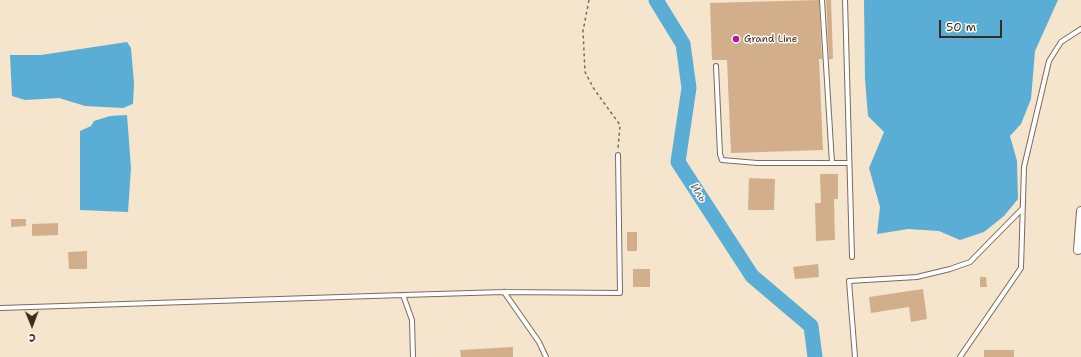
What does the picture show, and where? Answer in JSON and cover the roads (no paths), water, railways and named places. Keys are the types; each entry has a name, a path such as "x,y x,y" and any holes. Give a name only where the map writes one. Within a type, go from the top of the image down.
{"street":[{"path":"1078,250 1081,211"}],"lane":[{"path":"822,0 832,163"},
{"path":"845,0 848,163 852,257"},
{"path":"960,357 1021,268 1024,166 1049,61 1061,42 1081,29"},
{"path":"716,66 720,154 722,160 757,164 848,163"},
{"path":"0,308 504,292 620,293 618,155"},
{"path":"855,357 849,280 917,277 950,269 970,262 1023,209"},
{"path":"504,292 539,342 546,357"},
{"path":"403,295 412,320 413,357"}],"water":[{"path":"864,0 1058,0 1035,51 1031,99 1021,124 1010,136 1017,161 1018,199 1004,216 984,232 960,240 939,231 908,229 877,234 880,207 869,168 884,132 868,116 865,79"},
{"path":"127,42 131,48 134,83 133,104 123,108 85,106 59,98 25,100 12,96 10,55 41,55"},
{"path":"127,115 131,168 128,212 80,210 80,131 91,126 94,121 110,116"}],"waterway":[{"name":"Иль","path":"656,0 683,44 689,88 678,162 752,276 811,326 815,357"}],"place":[{"name":"Grand Line","path":"736,39"}]}
